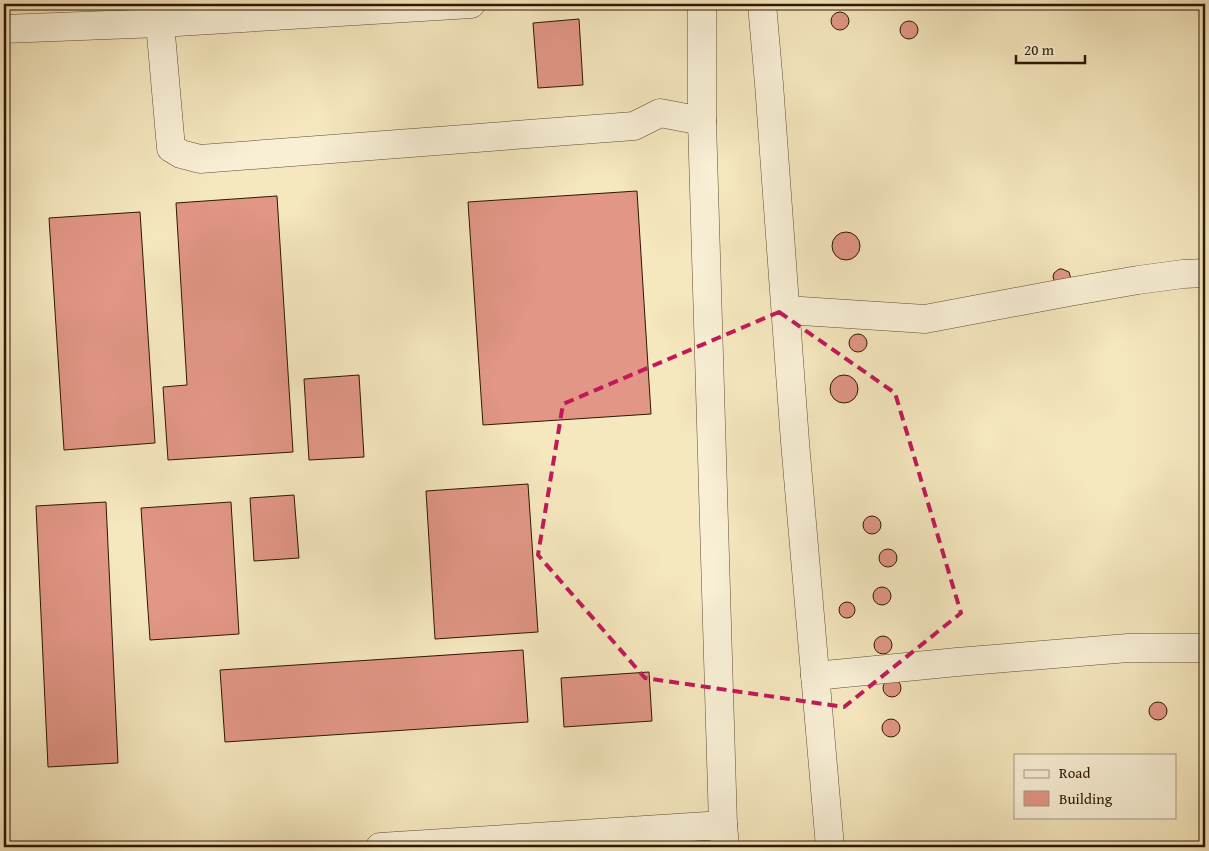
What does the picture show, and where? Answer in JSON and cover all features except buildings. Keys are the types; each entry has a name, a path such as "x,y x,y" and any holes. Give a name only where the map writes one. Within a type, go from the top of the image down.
{"street":[{"path":"4,29 160,23 312,9 471,4"},
{"path":"380,847 724,836 702,121 702,4"},
{"path":"762,4 795,442 830,847"},
{"path":"160,23 171,148 181,154 200,159 634,126 660,113 702,121"},
{"path":"786,310 925,320 1112,285 1183,274 1205,273"},
{"path":"815,676 1128,648 1205,648"}],"highlighted area":[{"path":"779,312 895,393 961,613 844,707 645,678 538,555 563,404"}]}
